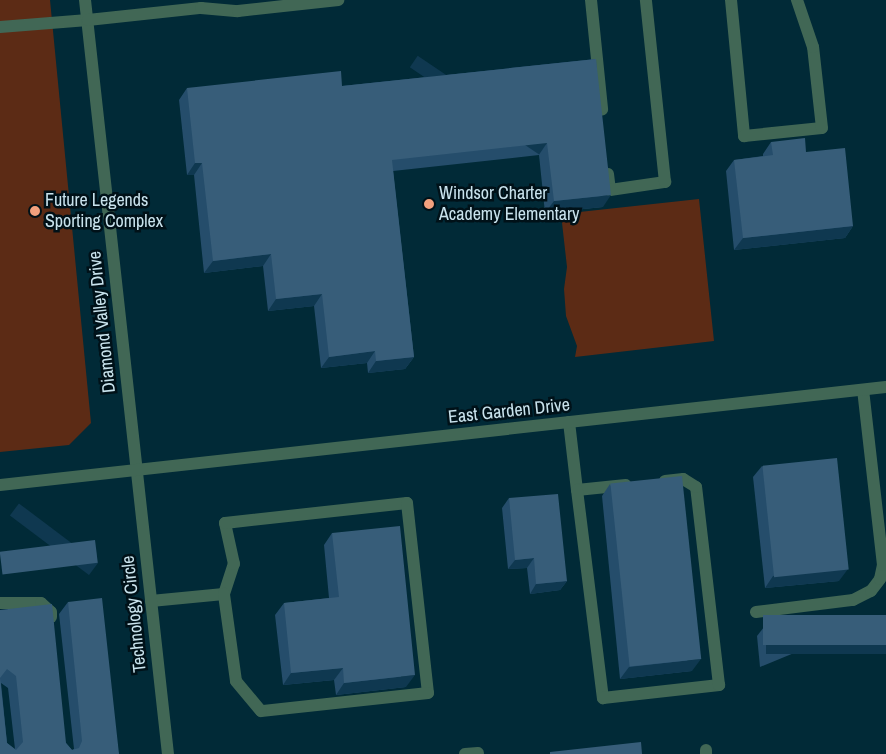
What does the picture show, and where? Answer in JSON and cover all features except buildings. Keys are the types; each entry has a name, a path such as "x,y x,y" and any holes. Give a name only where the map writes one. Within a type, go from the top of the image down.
{"street":[{"name":"Diamond Valley Drive","path":"86,0 136,470"},
{"path":"0,27 201,8 238,11 338,0"},
{"path":"591,0 603,123"},
{"path":"607,161 610,190 665,182 646,0"},
{"path":"731,0 744,136 822,128 813,47 797,0"},
{"name":"East Garden Drive","path":"0,485 886,387"},
{"path":"756,612 853,600 871,591 880,579 883,565 863,390"},
{"path":"568,422 576,490 603,698 719,685 696,487 683,479 576,490"},
{"name":"Technology Circle","path":"136,470 168,754"},
{"path":"407,504 428,693 260,711 236,681 224,594 234,564 225,523 407,504"},
{"path":"151,602 224,594"},
{"path":"0,603 41,603 50,612 53,630"}],"shaded area":[{"name":"Future Legends Sporting Complex","path":"0,0 50,0 91,423 69,445 0,452"},
{"path":"699,199 714,341 575,357 577,346 566,316 564,289 567,267 561,214"}],"place":[{"name":"Windsor Charter Academy Elementary","path":"429,204"},
{"name":"Future Legends Sporting Complex","path":"35,211"}]}
